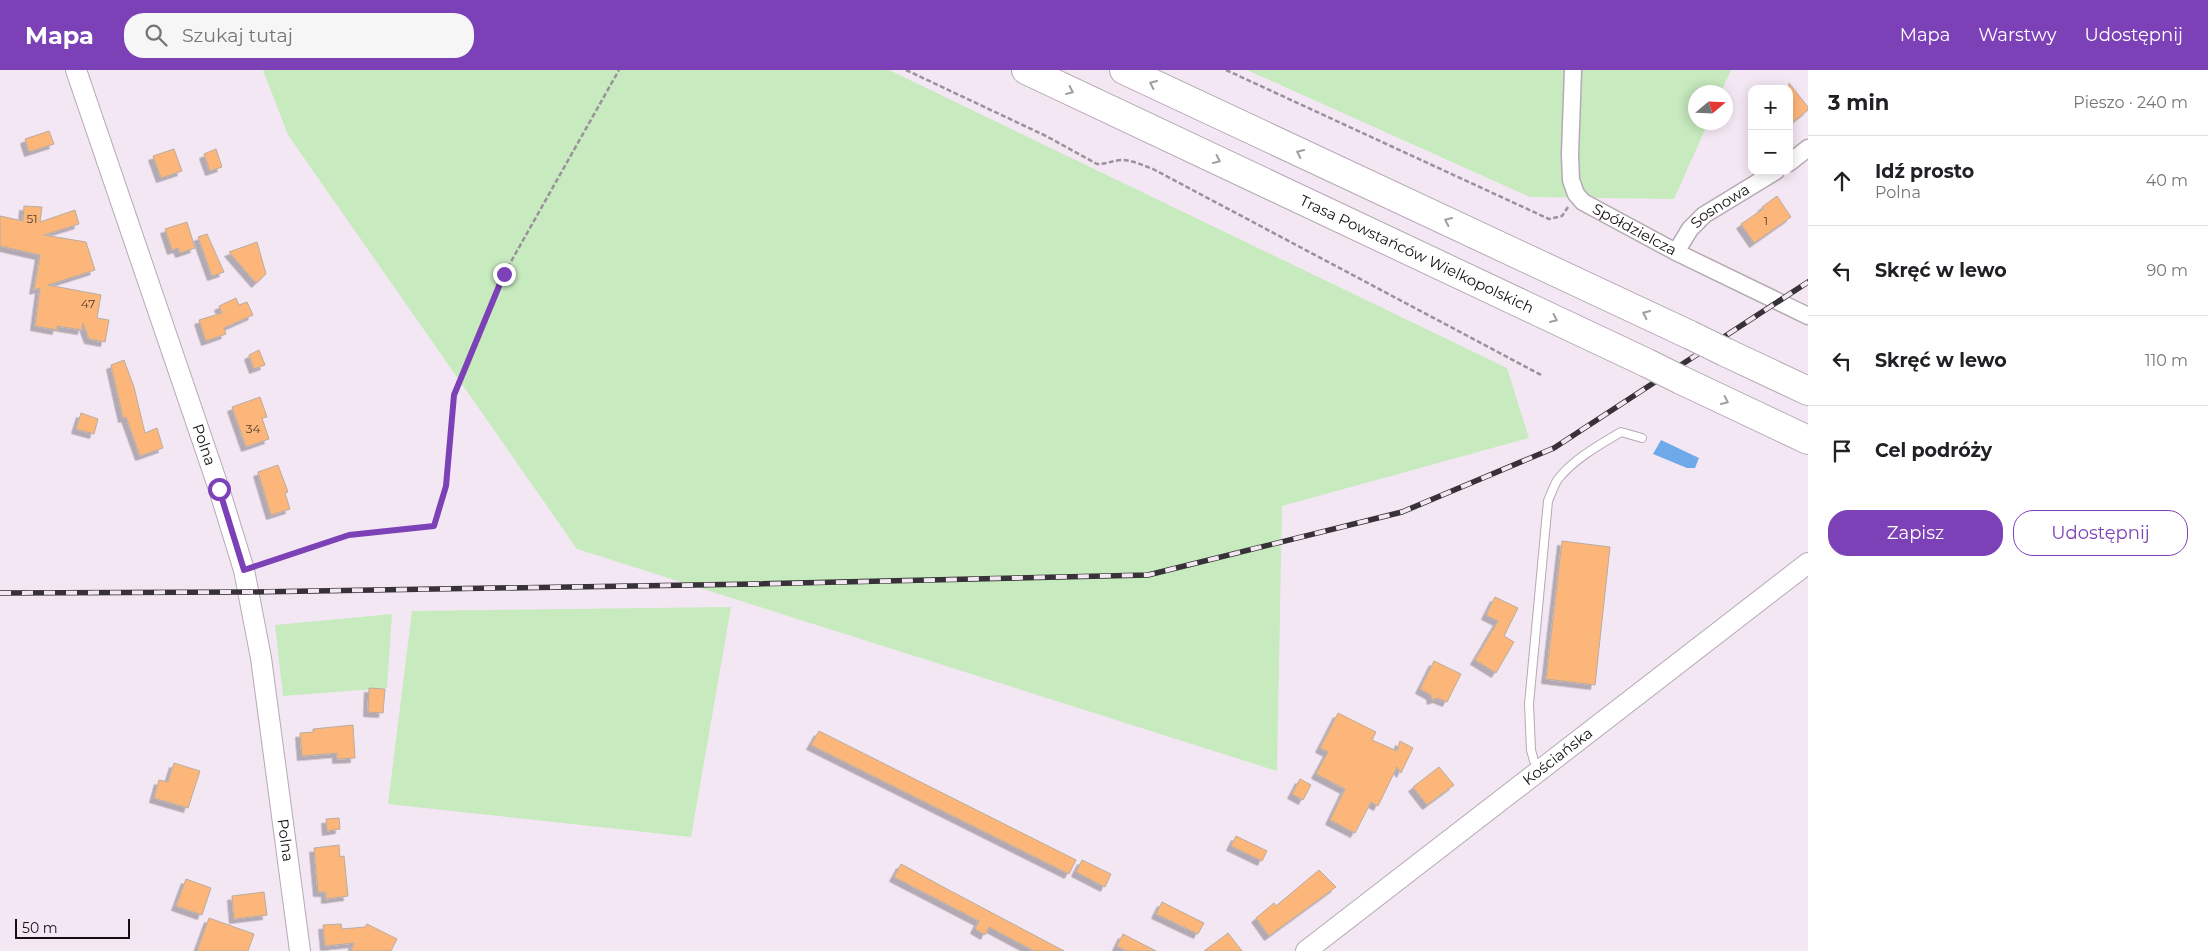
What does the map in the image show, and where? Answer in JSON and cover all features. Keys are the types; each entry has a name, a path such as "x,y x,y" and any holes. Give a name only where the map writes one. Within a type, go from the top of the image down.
{"highway":[{"name":"Trasa Powstańców Wielkopolskich","path":"1026,70 1808,440"},
{"path":"1124,70 1808,391"}],"street":[{"name":"Polna","path":"76,70 219,489 244,570 262,665 300,951"},
{"name":"Spółdzielcza","path":"1573,70 1571,180 1576,194 1583,202 1604,215 1676,252 1808,316"},
{"path":"1793,160 1808,148"},
{"name":"Sosnowa","path":"1676,252 1690,229 1704,215 1769,175"},
{"name":"Kościańska","path":"1306,951 1808,563"}],"lane":[{"path":"1541,770 1534,761 1531,750 1529,704 1548,500 1557,480 1595,448 1620,432 1642,438"}],"path":[{"path":"244,570 349,535 434,526 446,486 454,395 504,274 619,70"},
{"path":"906,70 1046,136 1097,164 1106,164 1120,160 1132,161 1152,169 1543,376"},
{"path":"1226,70 1550,219 1562,216 1576,194"}],"green space":[{"path":"263,70 889,70 1507,368 1529,438 1282,506 1277,771 577,549 288,135"},
{"path":"1247,70 1731,70 1724,85 1688,85 1688,130 1705,130 1674,199 1530,197"},
{"path":"731,607 691,837 388,804 412,611"},
{"path":"392,614 387,688 283,696 275,625"}],"water":[{"path":"1661,440 1699,458 1695,468 1687,468 1653,454"}],"building":[{"path":"1793,88 1808,107 1808,110 1793,122"},
{"path":"49,131 54,144 29,152 25,139"},
{"path":"174,149 182,171 161,178 153,156"},
{"path":"216,149 222,167 210,171 204,154"},
{"path":"1777,196 1791,217 1754,243 1741,224 1763,209 1762,207"},
{"path":"24,206 42,207 40,222 75,210 79,224 44,235 86,242 95,270 48,285 101,295 97,318 109,320 105,342 89,339 83,323 82,330 57,326 57,330 35,326 40,288 34,290 40,255 0,246 0,216 23,221"},
{"path":"187,222 195,248 180,253 178,248 172,250 165,229"},
{"path":"207,234 224,272 212,276 198,237"},
{"path":"257,242 266,274 256,283 229,252"},
{"path":"236,298 239,305 247,302 253,315 224,328 226,334 206,341 199,320 222,313 219,306"},
{"path":"259,350 265,365 254,369 249,355"},
{"path":"124,360 134,387 145,433 157,428 163,448 140,456 126,417 123,418 111,365"},
{"path":"260,397 267,417 262,418 269,439 246,447 232,407"},
{"path":"81,413 98,419 94,434 76,429"},
{"path":"278,465 288,492 285,493 290,509 271,515 258,472"},
{"path":"1562,541 1610,547 1595,685 1546,679"},
{"path":"1495,597 1518,608 1504,636 1514,642 1496,673 1475,660 1498,621 1486,615"},
{"path":"1434,661 1461,674 1447,702 1437,698 1432,700 1431,695 1420,689"},
{"path":"369,688 385,689 383,713 368,712"},
{"path":"1338,713 1376,732 1372,740 1397,751 1400,741 1413,748 1401,773 1397,767 1378,806 1371,802 1355,833 1330,820 1345,789 1316,774 1328,752 1320,748"},
{"path":"353,725 355,758 337,759 337,753 302,756 300,733 313,732 313,729"},
{"path":"819,731 1076,860 1069,874 811,745"},
{"path":"174,763 200,771 188,808 154,798 159,780 168,782"},
{"path":"1439,767 1454,785 1427,805 1413,787"},
{"path":"1300,779 1311,785 1303,800 1292,794"},
{"path":"339,818 340,829 327,831 326,819"},
{"path":"1236,836 1267,851 1262,861 1231,846"},
{"path":"339,845 340,857 344,856 348,896 326,899 326,892 318,892 314,848"},
{"path":"1082,860 1111,874 1105,887 1076,872"},
{"path":"901,864 1064,951 1034,951 989,927 985,935 975,929 979,921 894,877"},
{"path":"1319,870 1336,887 1269,936 1256,918 1274,903 1276,906"},
{"path":"186,879 211,888 202,915 176,906"},
{"path":"264,892 267,915 234,919 232,896"},
{"path":"1162,902 1204,923 1198,934 1156,914"},
{"path":"209,918 254,934 248,951 197,951"},
{"path":"341,924 342,929 365,927 367,924 397,939 391,951 351,951 354,943 325,946 323,925"},
{"path":"1228,933 1242,951 1204,951 1223,937"},
{"path":"1123,934 1156,951 1126,951 1117,946"}],"railway":[{"path":"0,593 247,592 755,584 1148,575 1402,512 1554,448 1808,282"}],"route":[{"path":"219,489 244,570 349,535 434,526 446,486 454,395 504,274"}]}
